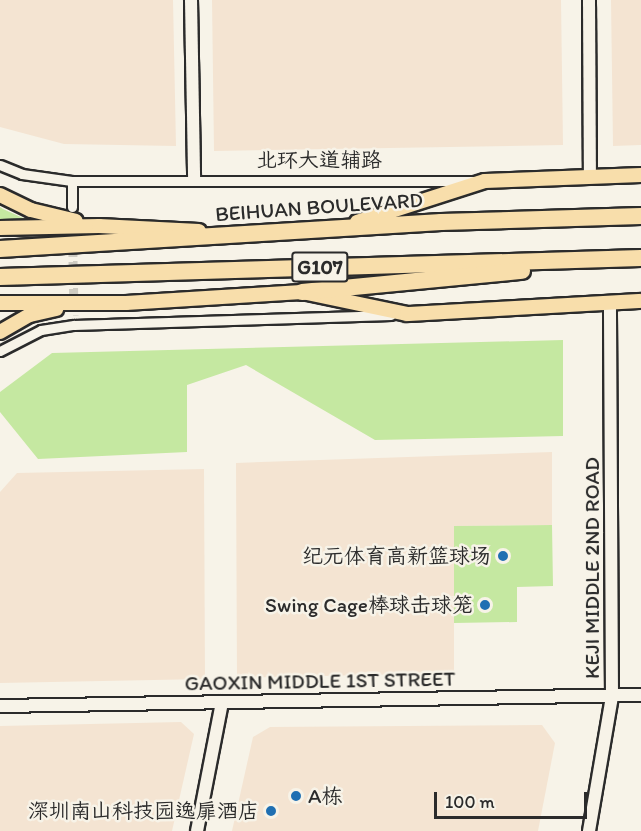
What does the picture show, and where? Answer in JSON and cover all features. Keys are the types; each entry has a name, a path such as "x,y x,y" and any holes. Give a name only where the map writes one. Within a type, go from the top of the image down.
{"highway":[{"name":"BEIHUAN BOULEVARD","path":"0,249 441,222 641,216"},
{"name":"G107","path":"0,276 641,259"},
{"path":"302,292 641,259"}],"main road":[{"name":"北环大道辅路","path":"485,181 641,175"},
{"path":"332,230 485,181"},
{"path":"0,195 31,210 99,226"},
{"path":"0,228 99,226 243,234"},
{"path":"0,332 30,315 50,310 302,292 407,314 641,301"},
{"path":"0,303 126,303"}],"street":[{"path":"190,0 194,180"},
{"path":"589,0 590,177"},
{"name":"北环大道辅路","path":"0,165 22,174 72,181 485,181"},
{"path":"72,181 72,207"},
{"name":"KEJI MIDDLE 2ND ROAD","path":"589,831 612,696 610,302"},
{"path":"0,351 41,330 74,320 407,314"},
{"name":"GAOXIN MIDDLE 1ST STREET","path":"0,706 641,695"},
{"path":"197,831 222,702"}],"shaded area":[{"path":"0,0 173,0 176,146 64,144 0,127"},
{"path":"212,0 561,0 563,145 214,151"},
{"path":"611,0 641,0 641,145 613,146"},
{"path":"552,452 552,525 454,526 454,673 237,678 236,463"},
{"path":"204,469 205,679 0,683 0,492 17,473"},
{"path":"181,722 194,734 172,831 0,831 0,726"},
{"path":"542,725 555,743 538,831 232,831 253,737 270,727"}],"green space":[{"path":"0,207 3,209 32,222 0,223"},
{"path":"563,340 563,436 375,440 246,365 187,385 187,452 38,459 0,412 0,392 52,353"},
{"name":"纪元体育高新篮球场","path":"552,525 553,586 517,587 517,622 454,623 454,526"}],"tunnel":[{"path":"72,207 74,315"}],"place":[{"name":"纪元体育高新篮球场","path":"503,556"},
{"name":"Swing Cage棒球击球笼","path":"485,605"},
{"name":"A栋","path":"296,796"},
{"name":"深圳南山科技园逸扉酒店","path":"271,811"}]}
